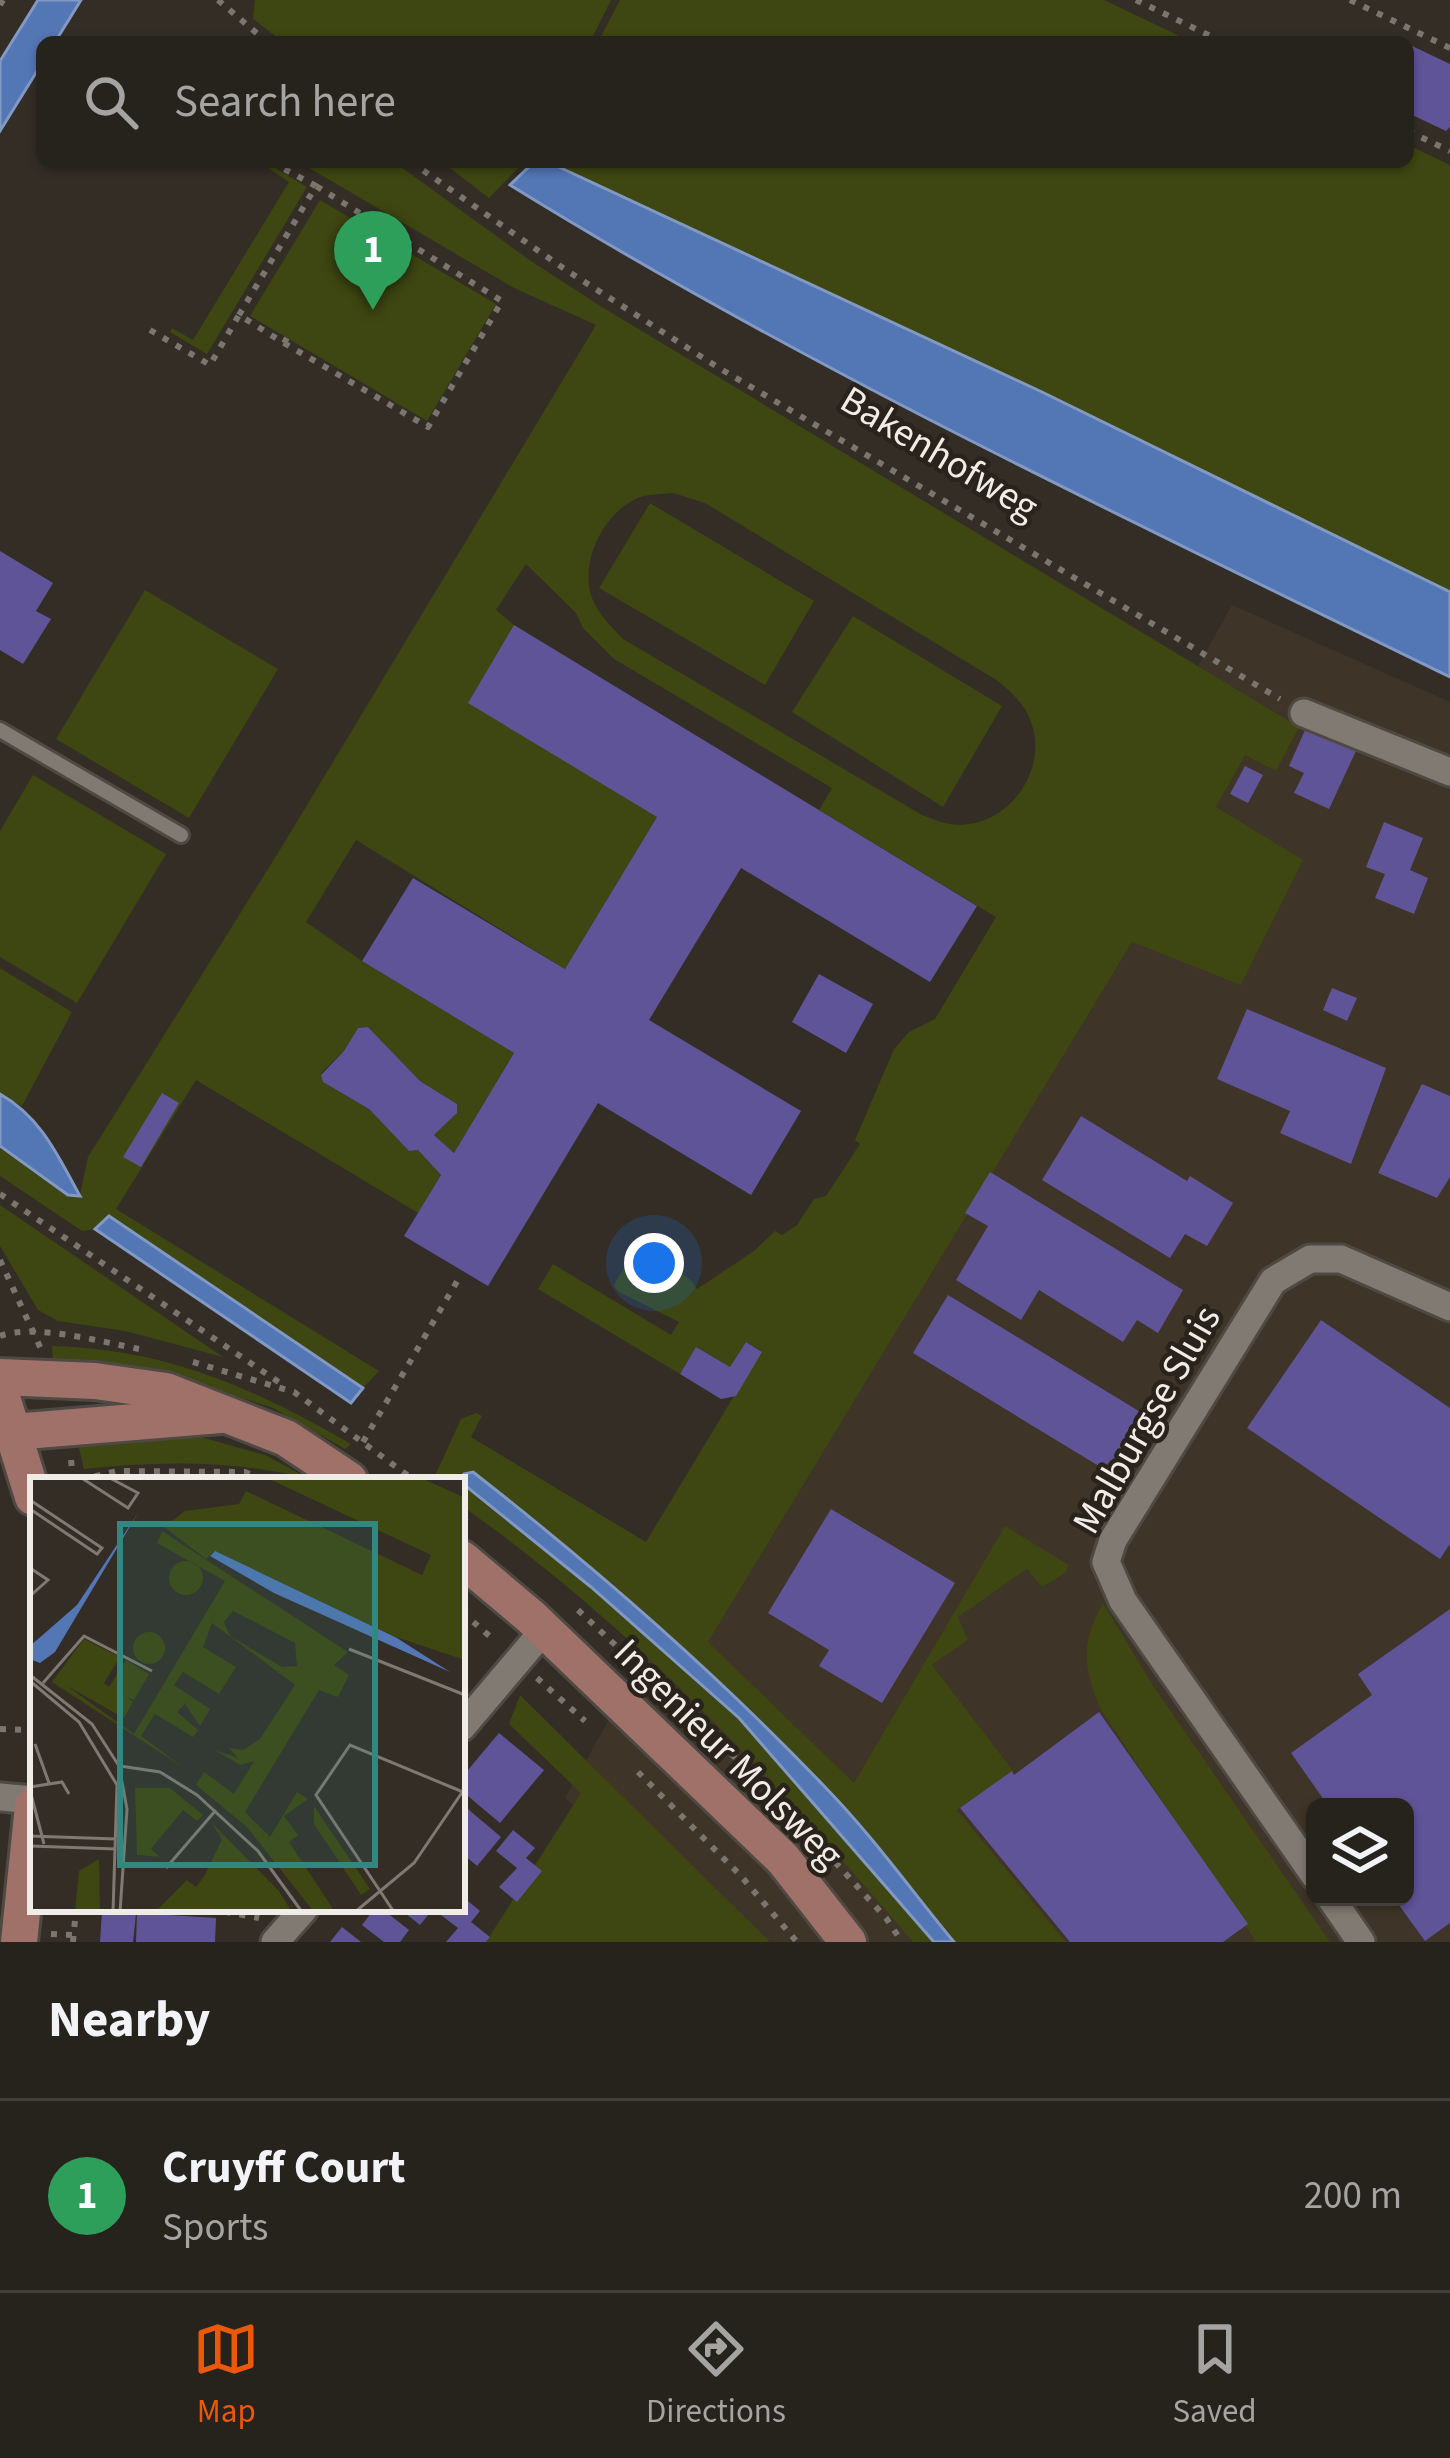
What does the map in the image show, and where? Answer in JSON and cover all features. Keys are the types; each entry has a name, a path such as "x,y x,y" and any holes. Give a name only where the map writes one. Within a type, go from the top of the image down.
{"street":[{"path":"1304,713 1450,772"},
{"name":"Malburgse Sluis","path":"1306,1863 1123,1601 1106,1562 1113,1540 1273,1282 1310,1259 1341,1259 1450,1307"},
{"path":"0,1377 95,1381 166,1391 286,1438 345,1477"},
{"path":"0,1391 8,1433 30,1489"},
{"path":"8,1433 229,1414"},
{"name":"Ingenieur Molsweg","path":"465,1562 544,1630 783,1859 848,1942"},
{"path":"465,1724 544,1630"},
{"path":"0,1797 30,1802"},
{"path":"19,1942 14,1852 30,1811"},
{"path":"1336,1906 1361,1942"}],"lane":[{"path":"0,730 181,835"}],"path":[{"path":"218,0 260,36"},
{"path":"1136,0 1211,36"},
{"path":"1350,0 1450,48"},
{"path":"1414,133 1450,151"},
{"path":"239,315 428,427 502,301 283,168"},
{"name":"Bakenhofweg","path":"420,168 719,368 1304,713"},
{"path":"150,330 210,365 316,186"},
{"path":"0,1195 294,1392"},
{"path":"345,1477 459,1278"},
{"path":"92,1477 117,1471 245,1472 257,1477"},
{"name":"Ingenieur Molsweg","path":"465,1615 588,1724"},
{"path":"0,1729 30,1730"},
{"name":"Ingenieur Molsweg","path":"635,1769 797,1942"},
{"path":"73,1942 76,1912"},
{"path":"225,1912 290,1925"}],"shaded area":[{"path":"1232,605 1450,702 1450,1942 712,1942 565,1798"}],"green space":[{"path":"255,0 611,0 593,36 275,36 253,19"},
{"path":"620,0 1104,0 1179,36 601,36"},
{"path":"1414,148 1450,165 1450,592 1042,392 561,168 1414,168"},
{"path":"268,168 307,187 207,354 170,332 172,328 193,340 289,182"},
{"path":"309,168 402,168 602,307 1299,727 1276,771 1245,755 1216,807 1303,860 1241,985 1132,942 708,1642 854,1783 1005,1526 1069,1565 1065,1573 1042,1587 1027,1569 958,1617 968,1640 932,1665 1014,1772 957,1810 1066,1942 913,1942 702,1710 588,1604 465,1508 465,1477 434,1477 461,1419 476,1413 482,1416 471,1437 646,1542 761,1351 746,1342 730,1367 696,1347 680,1374 538,1289 553,1264 671,1335 679,1322 614,1286 624,1269 650,1253 697,1289 775,1231 782,1235 797,1225 814,1199 826,1196 860,1144 855,1140 894,1049 909,1032 935,1019 996,917 819,810 832,788 614,659 526,564 496,610 514,625 657,817 565,969 356,840 306,922 514,1053 454,1153 434,1135 457,1113 457,1104 420,1081 368,1027 358,1028 344,1051 321,1073 323,1082 369,1109 409,1151 418,1150 441,1175 418,1213 196,1080 116,1209 379,1371 363,1388 110,1216 95,1229 82,1231 0,1176 0,1146 68,1195 80,1195 88,1157 286,840 596,325 514,288","holes":["673,493 705,503 998,681 1023,706 1032,725 1035,744 1027,780 1017,796 987,819 947,823 922,815 623,639 592,598 589,577 594,548 609,521 631,501"]},
{"path":"450,168 518,168 489,198"},
{"path":"320,200 496,304 427,421 250,316"},
{"path":"650,503 814,601 765,685 599,588"},
{"path":"145,590 278,669 189,818 56,739"},
{"path":"853,616 1002,706 943,807 792,712"},
{"path":"33,775 166,854 77,1003 0,957 0,831"},
{"path":"0,968 72,1012 22,1106 0,1094"},
{"path":"0,1205 223,1357 125,1331 58,1321 38,1310 0,1246"},
{"path":"52,1346 134,1355 208,1375 280,1405 351,1444 345,1449 273,1408 191,1382 53,1363"},
{"path":"190,1434 265,1455 306,1477 196,1464 84,1469 77,1440"},
{"path":"1103,1603 1152,1684 1330,1942 1256,1942 1101,1710 1087,1656 1090,1631"},
{"path":"520,1695 770,1942 486,1942 581,1793 509,1724"}],"water":[{"path":"38,0 81,0 59,36 36,36 36,73 0,131 0,61"},
{"path":"528,168 561,168 1042,392 1450,592 1450,677 856,381 510,185"},
{"path":"0,1094 38,1126 80,1196 68,1195 0,1146"},
{"path":"109,1216 363,1388 351,1403 95,1229"},
{"path":"473,1472 565,1546 741,1702 841,1804 954,1942 934,1942 739,1718 591,1587 465,1485 464,1474"}],"building":[{"path":"1414,47 1450,64 1450,127 1446,131 1414,116"},
{"path":"0,551 53,583 36,611 51,619 23,664 0,650"},
{"path":"514,625 977,906 930,982 741,868 649,1020 801,1111 751,1195 598,1103 488,1286 404,1236 441,1175 418,1150 409,1151 369,1109 323,1082 321,1075 358,1028 368,1027 420,1081 457,1104 457,1113 434,1135 454,1153 514,1053 362,961 413,878 565,969 657,817 468,703"},
{"path":"1306,728 1356,751 1329,809 1294,793 1304,773 1289,766"},
{"path":"1245,766 1263,775 1248,803 1230,794"},
{"path":"1384,822 1423,838 1410,870 1428,878 1414,914 1375,898 1385,874 1366,867"},
{"path":"819,974 873,1004 846,1053 792,1022"},
{"path":"1332,988 1357,998 1347,1021 1323,1010"},
{"path":"1247,1009 1386,1068 1351,1164 1280,1133 1290,1111 1217,1079"},
{"path":"1422,1084 1450,1096 1450,1177 1437,1198 1378,1173"},
{"path":"162,1093 179,1103 141,1167 123,1157"},
{"path":"1081,1116 1187,1181 1190,1176 1233,1203 1207,1246 1185,1234 1170,1258 1042,1180"},
{"path":"990,1172 1183,1290 1158,1333 1137,1320 1123,1342 1039,1290 1021,1320 956,1280 988,1226 965,1213"},
{"path":"948,1295 1142,1413 1107,1471 913,1353"},
{"path":"1321,1320 1450,1408 1450,1544 1440,1559 1247,1428"},
{"path":"746,1342 762,1352 736,1396 721,1399 680,1374 696,1347 730,1367"},
{"path":"831,1509 955,1583 882,1703 819,1666 829,1650 768,1613"},
{"path":"1450,1609 1450,1923 1425,1941 1400,1906 1414,1906 1414,1798 1323,1798 1291,1753 1372,1695 1358,1674"},
{"path":"1099,1712 1248,1924 1223,1942 1070,1942 960,1808"},
{"path":"499,1733 544,1770 500,1823 465,1794 465,1773"},
{"path":"465,1807 501,1837 477,1866 465,1856"},
{"path":"513,1830 535,1848 526,1858 542,1871 517,1902 499,1887 517,1868 496,1851"},
{"path":"465,1898 480,1911 471,1922 490,1937 486,1942 446,1942 458,1928 441,1915 465,1912"},
{"path":"102,1912 136,1914 133,1942 100,1942"},
{"path":"372,1912 386,1912 409,1930 400,1942 384,1942 362,1925"},
{"path":"404,1912 431,1912 420,1925"},
{"path":"137,1913 216,1918 215,1942 136,1942"},
{"path":"342,1927 361,1942 330,1942"}],"place":[{"name":"Cruyff Court","path":"373,310"}]}
